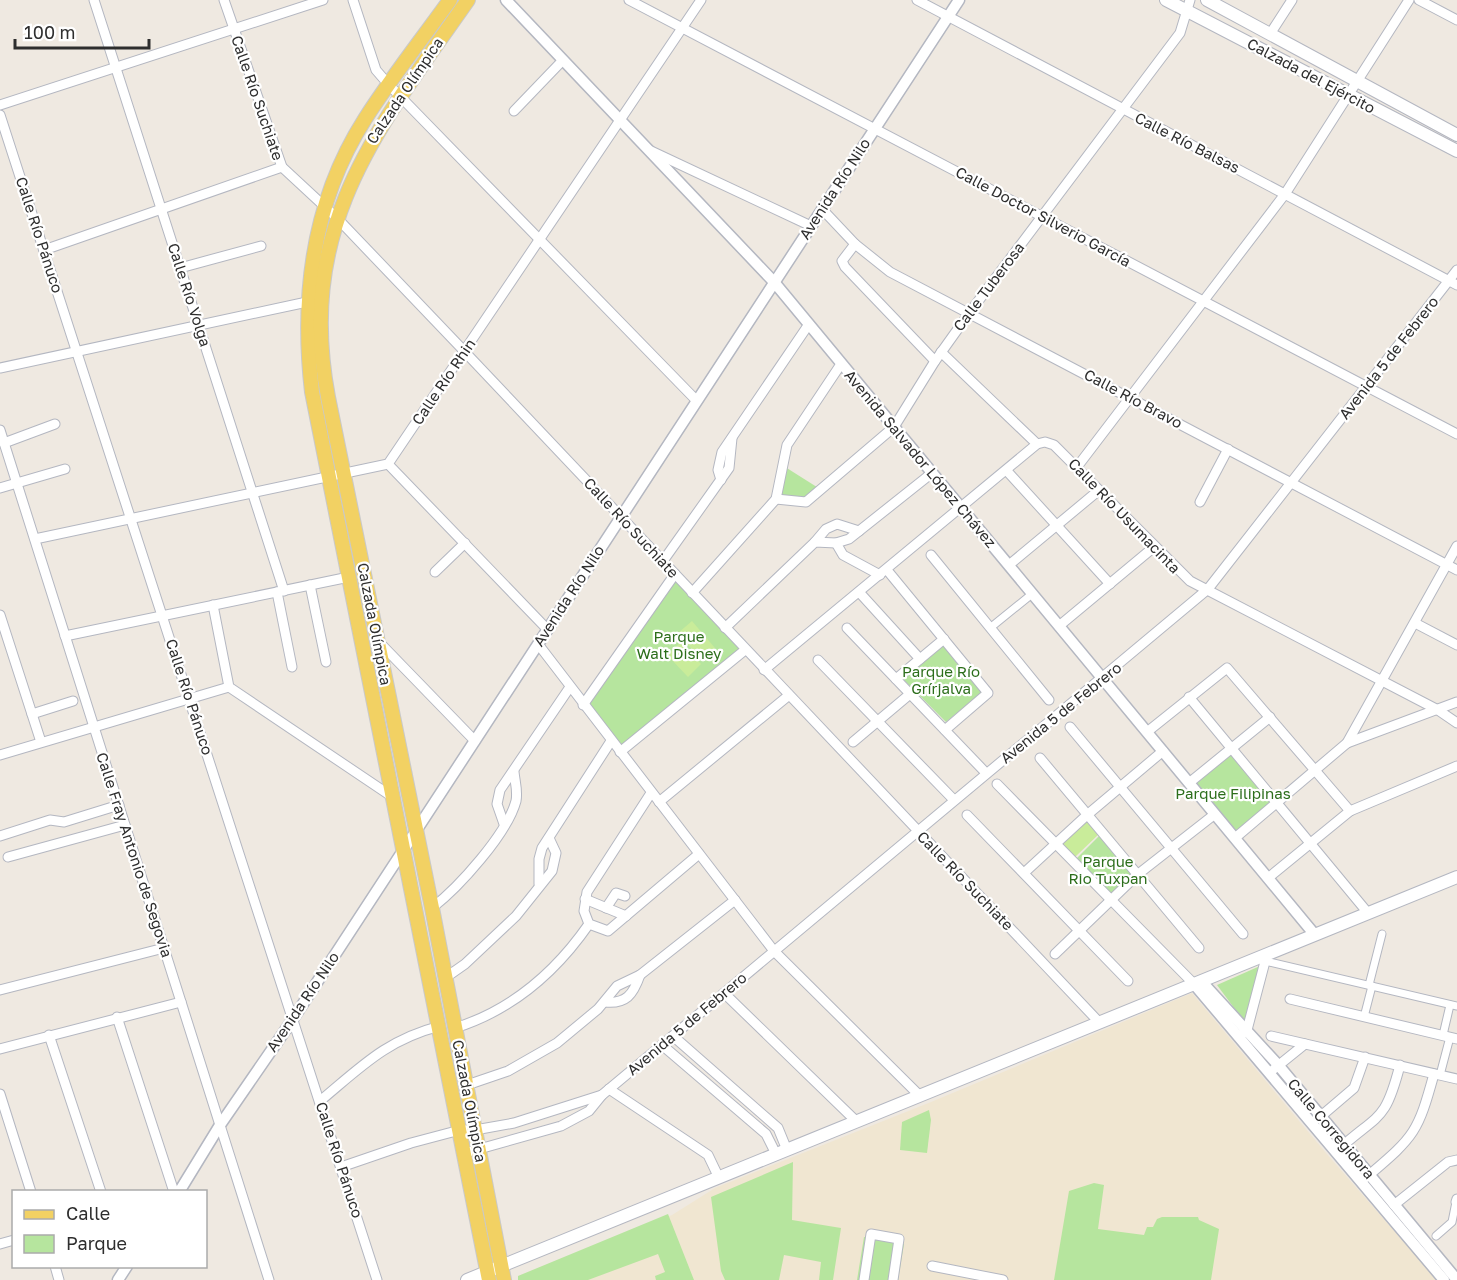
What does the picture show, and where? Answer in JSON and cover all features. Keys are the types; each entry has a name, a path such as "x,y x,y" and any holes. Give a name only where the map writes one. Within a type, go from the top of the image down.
{"main road":[{"name":"Calzada Olímpica","path":"450,0 389,85 349,148 324,206 314,248 307,302 308,349 312,392 405,846 488,1276"},
{"name":"Calzada Olímpica","path":"468,0 399,97 364,153 337,218 324,273 321,336 324,377 432,908 503,1273"},
{"name":"Calzada del Ejército","path":"1166,0 1189,5 1348,95 1457,151"},
{"name":"Calzada del Ejército","path":"1206,0 1457,135"},
{"path":"467,1280 503,1273 719,1178 1098,1021 1266,957 1457,877"}],"street":[{"name":"Calle Río Volga","path":"94,0 253,493 280,591 292,667"},
{"name":"Calle Río Suchiate","path":"224,0 282,167 337,218 1098,1021"},
{"path":"0,105 323,0"},
{"path":"353,0 376,70 399,97 696,400"},
{"name":"Avenida Salvador López Chávez","path":"506,0 774,282 1315,935"},
{"name":"Calle Doctor Silverio García","path":"629,0 1457,434"},
{"name":"Calle Río Rhin","path":"388,464 701,0"},
{"name":"Calle Río Balsas","path":"916,0 1453,283"},
{"name":"Avenida Río Nilo","path":"180,1190 220,1125 293,1019 959,0"},
{"path":"1270,34 1292,0"},
{"path":"1077,467 1286,194 1409,0"},
{"path":"1419,0 1457,20"},
{"name":"Calle Tuberosa","path":"776,499 806,502 894,427 935,361 970,312 1180,33 1189,5"},
{"path":"514,111 564,60"},
{"name":"Calle Río Pánuco","path":"0,115 377,1280"},
{"path":"647,148 811,226"},
{"path":"44,250 282,167"},
{"name":"Calle Río Bravo","path":"822,209 855,244 890,272 970,312 1457,570"},
{"path":"855,244 842,261 845,267 935,361"},
{"path":"180,268 261,246"},
{"name":"Avenida 5 de Febrero","path":"465,1153 576,1120 589,1112 606,1092 986,773 1209,590 1367,387 1453,283 1457,270"},
{"path":"0,368 307,302"},
{"path":"663,561 721,480 718,461 809,324"},
{"name":"Calle Río Usumacinta","path":"941,352 1037,444 1046,442 1054,445 1182,575 1438,710 1457,723"},
{"path":"692,593 776,499 787,446 842,364"},
{"path":"4,443 55,424"},
{"name":"Calle Fray Antonio de Segovia","path":"0,431 269,1280"},
{"path":"764,670 1037,444"},
{"path":"1200,502 1228,449"},
{"path":"34,539 388,464 548,629"},
{"path":"0,488 65,469"},
{"path":"1007,471 1110,584"},
{"path":"815,542 836,543 849,539 932,473"},
{"path":"1009,565 1098,491"},
{"path":"724,628 826,529 837,524 859,531"},
{"path":"435,572 465,543"},
{"path":"836,543 843,555 884,572 944,639 988,693 945,730"},
{"path":"1234,838 1347,743 1457,546"},
{"path":"1059,626 1154,547"},
{"path":"931,555 1049,700"},
{"path":"583,705 675,574"},
{"path":"65,636 349,578"},
{"path":"310,585 326,662"},
{"path":"860,592 920,659"},
{"path":"990,628 1032,594"},
{"path":"213,605 229,687 395,799"},
{"path":"1,621 40,742"},
{"path":"1415,623 1457,645"},
{"path":"847,628 986,773"},
{"path":"896,679 944,639"},
{"path":"377,640 474,741"},
{"path":"538,644 774,951 920,1096"},
{"path":"620,752 745,650"},
{"path":"818,660 954,800"},
{"path":"1147,732 1227,668 1350,811"},
{"path":"0,755 229,687"},
{"path":"504,824 496,800 500,790 570,687"},
{"path":"853,742 910,693"},
{"path":"659,802 788,696"},
{"path":"1189,698 1368,913"},
{"path":"32,714 73,701"},
{"path":"1347,743 1457,702"},
{"path":"1190,783 1270,717"},
{"path":"1070,727 1243,934"},
{"path":"539,884 539,859 549,838 611,741"},
{"path":"1024,873 1087,815 1163,751"},
{"path":"1040,758 1198,948"},
{"path":"1268,878 1350,811 1457,766"},
{"path":"432,908 462,882 504,824 516,800 514,772"},
{"path":"997,784 1110,900 1197,982"},
{"path":"651,793 587,892 585,914 589,924 608,931 699,854"},
{"path":"0,836 50,820 64,822 119,805"},
{"path":"1055,954 1137,875 1215,814"},
{"path":"967,815 1128,981"},
{"path":"8,857 125,825"},
{"path":"445,978 465,964 516,916 539,884 552,871 556,853 549,838"},
{"path":"606,908 616,893 625,896"},
{"path":"585,898 626,916"},
{"path":"467,1085 486,1081 536,1056 580,1026 617,986 640,975 735,900"},
{"path":"454,1028 502,1009 530,989 556,966 589,924"},
{"path":"1364,1017 1382,934"},
{"path":"0,990 164,948"},
{"path":"1243,1033 1266,957 1370,986 1454,1006 1450,1037 1423,1113 1412,1136 1369,1175"},
{"path":"604,1002 617,1003 626,1000 635,990 640,975"},
{"name":"Calle Corregidora","path":"1197,982 1320,1117 1339,1149 1369,1175 1434,1260 1444,1280"},
{"path":"724,993 857,1122"},
{"path":"1290,999 1450,1037"},
{"path":"0,1049 181,1002"},
{"path":"117,1017 174,1190"},
{"path":"320,1101 387,1046 407,1036 440,1026"},
{"path":"49,1035 101,1190"},
{"path":"673,1036 778,1128 782,1152"},
{"path":"1271,1036 1457,1079"},
{"path":"1275,1069 1305,1044"},
{"path":"662,1045 766,1134 782,1152"},
{"path":"1320,1117 1354,1088 1365,1057"},
{"path":"1339,1149 1378,1119 1386,1109 1400,1065"},
{"name":"Calle Corregidora","path":"1275,1069 1339,1149 1434,1260 1457,1280"},
{"path":"606,1092 708,1155 719,1178"},
{"name":"Avenida 5 de Febrero","path":"341,1167 411,1143 460,1130 475,1130 549,1114 606,1092"},
{"path":"0,1094 31,1190"},
{"path":"1394,1206 1448,1162 1457,1160"},
{"path":"1436,1236 1452,1222 1457,1201"},
{"path":"864,1280 871,1234 900,1239 893,1280"},
{"path":"932,1266 981,1278 1003,1280"}],"shaded area":[{"path":"1192,993 1326,1153 1437,1280 518,1280 518,1276 672,1215 715,1188 931,1102"}],"green space":[{"path":"782,465 820,489 806,502 777,498"},
{"name":"Parque Walt Disney","path":"675,574 745,650 620,752 583,705"},
{"path":"692,621 715,648 701,660 678,633"},
{"path":"681,642 701,664 688,677 667,655"},
{"name":"Parque Río Grírjalva","path":"942,643 982,692 946,722 901,677"},
{"name":"Parque Filipinas","path":"1231,749 1276,803 1235,838 1189,783"},
{"path":"1086,817 1099,834 1075,857 1059,842"},
{"name":"Parque Rio Tuxpan","path":"1100,835 1133,874 1111,897 1074,861"},
{"path":"1260,966 1246,1024 1217,985"},
{"path":"929,1110 931,1120 927,1153 900,1150 902,1122"},
{"path":"793,1162 792,1220 841,1228 833,1280 819,1280 821,1262 784,1255 779,1280 725,1280 721,1271 711,1197"},
{"path":"1094,1183 1104,1185 1098,1229 1144,1235 1147,1227 1153,1227 1157,1219 1162,1217 1198,1217 1199,1220 1219,1229 1211,1280 1054,1280 1069,1191"},
{"path":"668,1214 694,1280 656,1280 655,1276 665,1272 658,1254 588,1280 518,1280 518,1276"},
{"path":"864,1237 904,1244 898,1280 857,1280"}]}
